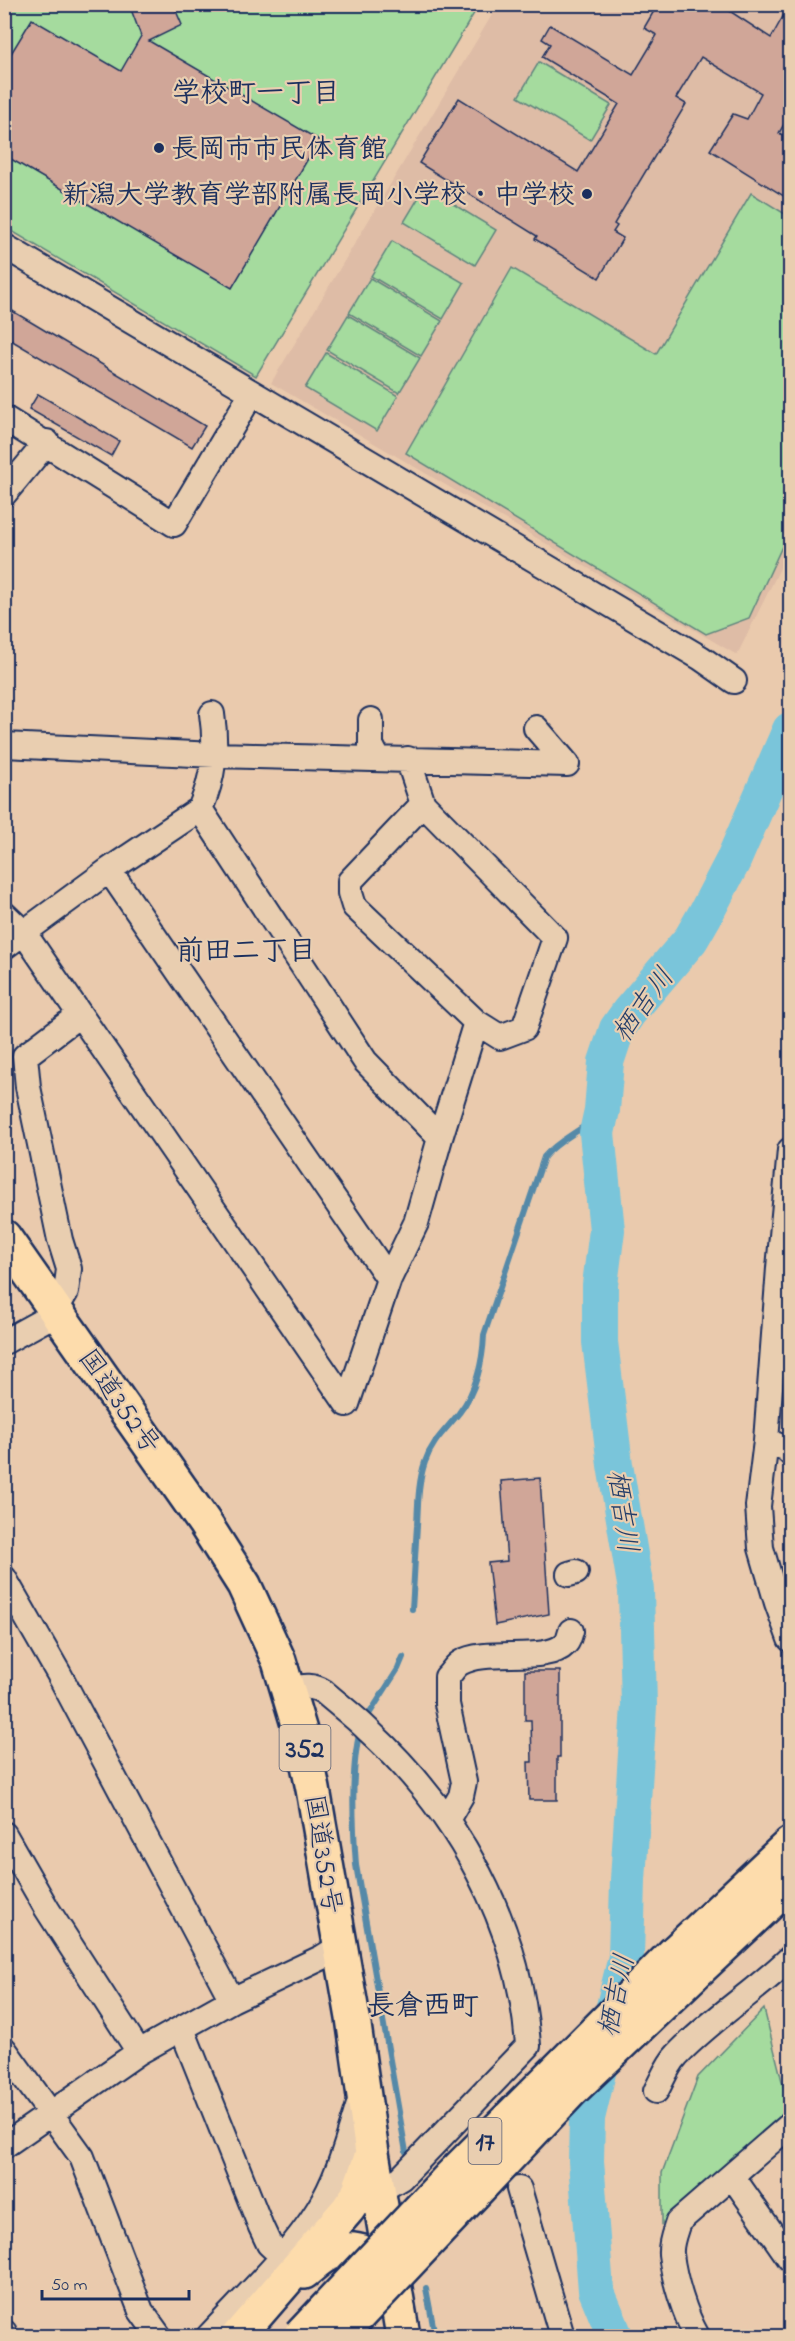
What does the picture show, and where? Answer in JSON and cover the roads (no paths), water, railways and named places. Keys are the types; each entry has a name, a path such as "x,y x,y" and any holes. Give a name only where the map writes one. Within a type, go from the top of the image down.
{"highway":[{"name":"国道352号","path":"4,1237 204,1522 244,1585 279,1661 303,1741 313,1789 353,2018 396,2321"},
{"name":"17","path":"339,2337 572,2090 790,1844"},
{"name":"17","path":"300,2337 449,2178 684,1963 790,1884"},
{"path":"238,2337 348,2209 357,2196 372,2153"},
{"path":"238,2337 299,2276 329,2253 359,2250 371,2254 388,2274 396,2321"}],"street":[{"path":"4,246 701,658 734,681"},
{"path":"4,418 47,442 174,524 252,393"},
{"path":"4,494 47,442"},
{"path":"14,940 109,870 200,809 205,798 215,755 216,739 212,714"},
{"path":"371,720 371,745 378,759"},
{"path":"4,745 215,755 567,764 536,728"},
{"path":"408,759 423,804 555,938 524,1028 500,1037 476,1022 354,906 350,893 350,881 423,804"},
{"path":"200,809 365,1061 440,1138"},
{"path":"109,870 389,1279"},
{"path":"4,914 14,940 79,1015 347,1404 389,1279 416,1223 476,1022"},
{"path":"4,1342 44,1320 56,1309 66,1292 69,1269 60,1240 28,1087 26,1056 79,1015"},
{"path":"790,1156 785,1271 758,1506 761,1548 790,1639"},
{"path":"766,1441 785,1448 790,1453"},
{"path":"4,1578 59,1674 232,2000"},
{"path":"447,1820 461,1796 464,1782 447,1704 447,1677 458,1664 475,1657 547,1652 561,1647 567,1643 571,1631"},
{"path":"288,1689 317,1687 362,1725 404,1767 447,1820 479,1872 512,1950 524,2004 528,2046 494,2100 450,2126 401,2178 379,2191"},
{"path":"4,1834 47,1909 139,2052"},
{"path":"4,2146 139,2052 232,2000 323,1957 339,1947"},
{"path":"656,2091 675,2056 745,1996 768,1980 790,1958"},
{"path":"182,2029 261,2227 269,2244 282,2256"},
{"path":"4,2049 82,2157 141,2311 159,2337"},
{"path":"209,2337 282,2256 317,2211 330,2187 363,2093"},
{"path":"697,2337 686,2317 671,2254 672,2240 678,2222 790,2125"},
{"path":"732,2176 790,2259"},
{"path":"519,2188 562,2337"}],"waterway":[{"name":"栖吉川","path":"615,2336 596,2290 586,2161 587,2118 626,1957 628,1880 639,1706 636,1590 615,1465 600,1342 600,1285 607,1230 597,1133 602,1110 606,1062 617,1029 691,939 733,861 790,730"},
{"path":"412,1609 419,1494 425,1462 435,1442 465,1405 474,1386 480,1366 484,1335 544,1157 558,1144 589,1123 602,1110"},
{"path":"366,1719 398,1669 403,1657"},
{"path":"360,1731 354,1780 353,1815 356,1865 406,2152"},
{"path":"426,2288 435,2336"}],"place":[{"name":"長岡市市民体育館","path":"159,148"},
{"name":"新潟大学教育学部附属長岡小学校・中学校","path":"587,194"}],"district":[{"name":"学校町一丁目","path":"256,91"},
{"name":"前田二丁目","path":"246,949"},
{"name":"長倉西町","path":"423,2004"}]}
